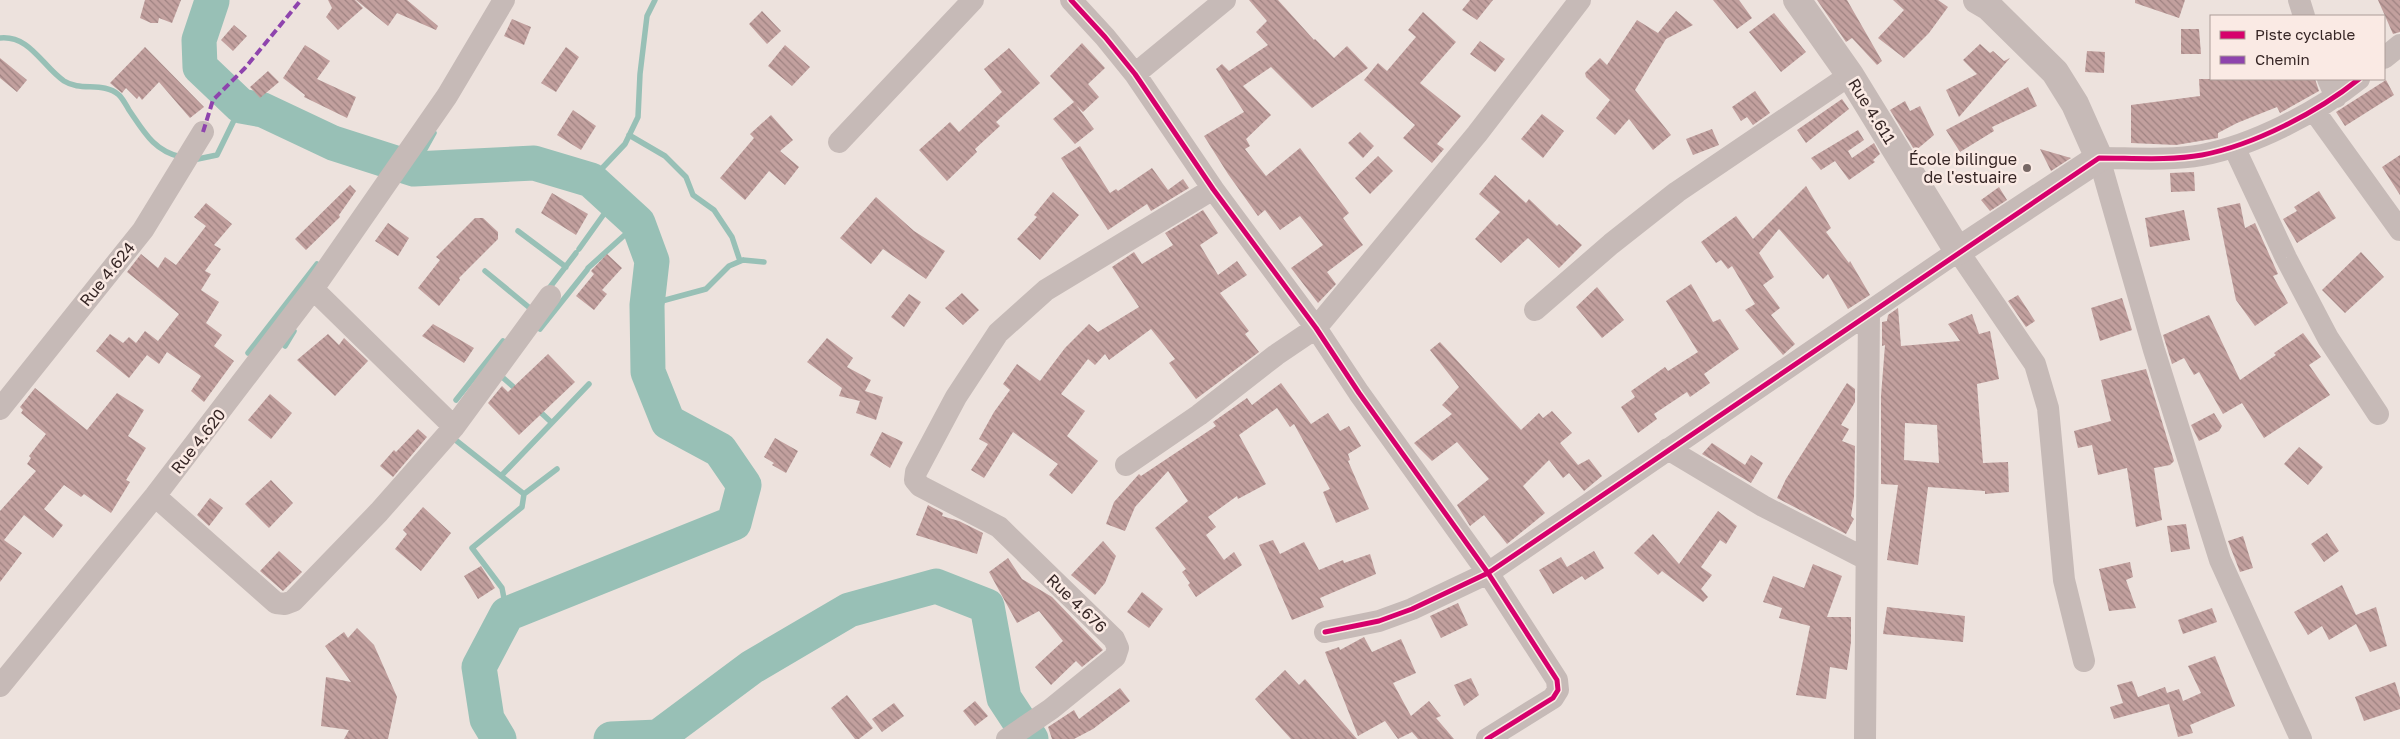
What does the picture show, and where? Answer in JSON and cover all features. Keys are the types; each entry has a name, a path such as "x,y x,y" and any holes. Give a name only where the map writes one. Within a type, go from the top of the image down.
{"street":[{"name":"Rue 4.620","path":"0,686 155,496 313,289 446,96 504,0"},
{"path":"839,142 974,0"},
{"path":"1071,0 1105,37 1135,74 1213,189 1316,328 1359,393 1488,573 1557,680 1558,690 1553,698 1487,739"},
{"path":"1126,466 1199,415 1276,355 1316,328 1477,134 1580,0"},
{"name":"Rue 4.611","path":"1797,0 1850,75 1958,251"},
{"path":"2299,0 2304,15"},
{"path":"1135,74 1223,1"},
{"path":"1986,2 2055,72 2075,104 2099,158 2154,350 2220,560 2301,739"},
{"path":"2385,57 2400,45"},
{"path":"1535,310 1611,244 1677,192 1850,75"},
{"path":"1325,632 1380,621 1412,609 1488,573 1868,312 2099,158 2201,155 2234,146 2315,112 2332,88 2356,80"},
{"path":"2315,112 2400,230"},
{"name":"Rue 4.624","path":"0,409 143,230 203,132"},
{"path":"2234,146 2286,258 2328,338 2378,414"},
{"name":"Rue 4.676","path":"1009,737 1051,709 1115,657 1118,648 1114,640 999,527 920,486 915,480 916,472 956,397 998,333 1046,290 1213,189"},
{"path":"1958,251 2035,364 2048,408 2064,580 2084,661"},
{"path":"313,289 454,427"},
{"path":"155,496 276,603 285,604 293,601 380,512 454,427 550,296"},
{"path":"1865,739 1868,312"},
{"path":"1668,450 1762,506 1866,560"}],"building":[{"path":"145,0 181,0 172,23 159,18 158,23 151,23 140,18"},
{"path":"328,0 355,0 363,8 338,30 326,17 332,8"},
{"path":"356,0 407,0 438,26 436,30 397,13 388,26"},
{"path":"1249,0 1278,0 1314,40 1334,58 1347,46 1368,68 1312,108 1271,67 1243,86 1271,115 1246,139 1250,146 1245,149 1266,176 1300,148 1349,213 1343,218 1363,245 1327,272 1336,284 1318,303 1291,268 1323,245 1300,216 1280,230 1265,210 1258,216 1204,136 1244,112 1216,69 1222,64 1229,71 1268,45 1256,32 1267,21"},
{"path":"1470,0 1493,0 1477,20 1462,10"},
{"path":"1713,0 1739,0 1752,18 1737,29"},
{"path":"1817,0 1847,0 1882,61 1877,65 1852,38 1846,42"},
{"path":"1893,0 1938,0 1948,7 1929,33 1904,58 1878,38 1904,10"},
{"path":"2135,0 2185,0 2179,18 2135,3"},
{"path":"2378,0 2400,0 2400,32 2393,34"},
{"path":"762,11 781,31 767,44 749,24"},
{"path":"1676,11 1693,25 1666,39 1635,90 1671,135 1653,150 1629,119 1615,135 1596,118 1610,100 1586,77 1585,73 1600,58 1607,65 1637,20 1658,33"},
{"path":"1423,12 1456,42 1420,83 1461,116 1437,144 1444,149 1432,163 1403,138 1415,125 1364,80 1378,63 1387,71 1416,37 1408,30"},
{"path":"1774,13 1806,52 1781,72 1749,32"},
{"path":"512,19 531,27 524,45 504,36"},
{"path":"234,25 247,36 233,51 221,40"},
{"path":"2181,29 2199,29 2201,54 2181,54"},
{"path":"1480,41 1505,59 1495,72 1470,54"},
{"path":"1082,43 1105,68 1088,84 1099,97 1083,112 1076,105 1094,129 1075,144 1053,119 1074,102 1050,76"},
{"path":"1980,44 1990,53 1993,51 2004,61 2010,58 1959,117 1946,90 1977,74 1963,60"},
{"path":"305,45 330,61 317,79 356,97 347,118 304,97 305,95 283,78"},
{"path":"785,45 810,67 792,86 768,66"},
{"path":"145,47 204,107 190,118 159,82 142,100 139,96 137,99 126,88 122,93 110,83"},
{"path":"566,47 579,57 556,92 541,83"},
{"path":"1009,48 1040,83 996,122 1000,126 975,149 977,152 947,181 919,150 950,122 959,132 1002,92 984,69"},
{"path":"2087,51 2105,52 2104,73 2085,72"},
{"path":"0,58 27,80 17,92 0,78"},
{"path":"268,71 279,82 260,98 250,87"},
{"path":"2199,79 2315,80 2319,91 2280,113 2277,107 2237,123 2218,133 2218,138 2176,145 2131,143 2131,105 2200,96"},
{"path":"2386,80 2394,95 2345,126 2336,112"},
{"path":"2028,87 2037,106 1992,127 1994,131 1960,152 1946,130"},
{"path":"1755,91 1770,113 1753,125 1747,117 1741,121 1732,107"},
{"path":"1842,99 1849,109 1806,143 1797,130"},
{"path":"1905,101 1910,111 1920,106 1934,135 1915,151 1890,110"},
{"path":"573,110 596,126 581,150 557,135"},
{"path":"1542,114 1564,131 1543,158 1521,139"},
{"path":"771,115 793,140 780,151 799,167 785,185 769,171 745,200 720,178 754,138 750,134"},
{"path":"1712,129 1719,145 1693,155 1686,139"},
{"path":"1858,130 1864,140 1848,151 1852,158 1874,143 1880,154 1873,160 1875,162 1849,180 1835,161 1821,170 1811,158"},
{"path":"1360,132 1374,146 1363,158 1348,143"},
{"path":"1080,146 1110,193 1116,189 1118,191 1152,168 1168,190 1183,179 1189,188 1151,211 1147,204 1108,230 1061,158"},
{"path":"2040,149 2071,158 2051,171"},
{"path":"2400,155 2400,195 2382,167"},
{"path":"1378,156 1393,171 1370,194 1355,178"},
{"path":"2194,172 2195,191 2171,192 2170,173"},
{"path":"1495,175 1526,203 1529,199 1557,226 1559,224 1582,245 1559,268 1528,238 1501,263 1475,239 1500,212 1479,194"},
{"path":"350,185 356,191 339,215 340,217 306,250 295,239"},
{"path":"1806,186 1831,228 1826,232 1849,263 1850,261 1870,295 1848,309 1828,274 1823,279 1779,229 1759,253 1774,277 1763,285 1780,308 1771,315 1795,344 1783,355 1745,310 1755,304 1732,266 1728,269 1721,260 1716,263 1701,242 1736,216 1753,239"},
{"path":"1999,187 2007,200 1990,211 1981,200"},
{"path":"2319,191 2336,218 2297,243 2283,219 2297,211 2294,207"},
{"path":"1053,192 1079,215 1040,260 1017,239 1037,217 1034,215"},
{"path":"552,193 588,214 576,235 541,213"},
{"path":"876,197 914,231 945,251 926,279 883,249 871,264 840,238"},
{"path":"206,203 232,224 214,245 221,249 205,271 211,274 201,290 219,302 206,323 222,335 214,346 234,361 204,402 191,391 201,376 167,352 159,364 147,355 129,378 96,351 110,334 123,343 129,337 136,343 145,331 158,341 179,314 127,272 141,254 158,268 165,257 176,265 206,226 194,217"},
{"path":"2240,203 2245,228 2255,223 2278,274 2273,276 2288,303 2255,326 2236,300 2217,208"},
{"path":"1203,210 1218,233 1200,245 1218,275 1237,261 1247,275 1220,293 1249,331 1245,334 1259,352 1196,399 1169,363 1175,359 1151,329 1109,360 1105,354 1095,365 1088,359 1061,394 1085,411 1067,436 1098,461 1072,494 1049,475 1058,464 1013,432 984,478 971,470 988,444 979,439 994,412 1010,390 1003,384 1017,364 1040,381 1065,348 1089,324 1098,332 1139,307 1112,267 1134,252 1142,264 1173,245 1165,233"},
{"path":"2184,210 2190,240 2150,247 2145,218"},
{"path":"475,218 483,218 498,232 498,239 459,278 460,280 439,306 418,288 440,260 436,257"},
{"path":"388,223 409,238 398,256 375,241"},
{"path":"2361,252 2384,277 2345,313 2322,290"},
{"path":"607,254 622,268 602,290 607,294 594,310 576,296 594,274 591,271"},
{"path":"1691,284 1713,322 1720,319 1739,349 1704,374 1710,383 1690,397 1687,392 1654,414 1657,419 1638,433 1621,407 1635,397 1631,391 1665,367 1668,371 1698,352 1666,301"},
{"path":"1597,287 1624,320 1602,338 1576,307"},
{"path":"962,293 979,310 963,325 945,308"},
{"path":"909,294 921,302 904,327 891,317"},
{"path":"2018,295 2035,321 2026,327 2008,301"},
{"path":"2122,298 2132,330 2100,341 2091,308"},
{"path":"1898,308 1901,346 1960,341 1948,324 1972,314 1979,334 1990,331 1999,379 1977,384 1983,463 2008,462 2009,492 1985,494 1985,491 1928,487 1918,565 1887,560 1898,485 1881,484 1881,396 1885,345 1882,346 1882,322 1887,321 1888,315","holes":["1905,423 1937,425 1939,463 1904,460"]},
{"path":"2209,315 2240,380 2303,333 2321,357 2309,365 2330,395 2264,438 2242,403 2223,414 2199,372 2194,375 2184,358 2172,364 2163,335"},
{"path":"433,324 474,348 464,363 422,336"},
{"path":"328,334 339,345 344,338 368,361 335,396 297,360"},
{"path":"827,338 853,358 847,367 871,380 865,391 883,397 876,420 856,413 860,401 839,396 842,388 807,362"},
{"path":"1440,342 1521,430 1539,413 1543,418 1552,411 1572,433 1560,443 1578,465 1589,459 1602,476 1584,491 1569,473 1563,478 1549,460 1523,486 1545,513 1507,544 1484,515 1470,526 1457,505 1489,479 1457,442 1432,461 1414,443 1452,414 1442,405 1459,387 1430,350"},
{"path":"548,354 575,382 519,435 488,403 502,386 508,392"},
{"path":"2146,369 2174,461 2170,465 2154,468 2162,520 2136,527 2127,468 2098,475 2092,445 2078,448 2074,431 2111,421 2101,380"},
{"path":"1281,383 1311,424 1328,413 1340,431 1349,426 1361,446 1348,454 1350,460 1348,461 1369,509 1336,523 1323,492 1330,489 1294,424 1290,427 1277,408 1239,435 1266,484 1238,499 1237,496 1208,517 1216,527 1206,535 1224,560 1234,552 1242,565 1196,597 1188,585 1190,583 1182,572 1186,569 1155,528 1188,501 1168,471 1135,507 1125,531 1106,524 1114,502 1139,474 1141,476 1216,426 1213,422 1247,398 1252,405"},
{"path":"1847,383 1855,389 1855,402 1841,425 1849,429 1842,441 1855,446 1854,497 1851,516 1854,519 1846,534 1777,498 1786,479"},
{"path":"35,388 87,430 117,393 144,410 128,436 146,448 126,480 130,482 111,513 84,494 81,497 64,485 44,509 63,525 53,538 24,515 4,540 22,553 0,582 0,511 36,471 27,464 31,458 29,456 46,434 21,413 23,410 20,407"},
{"path":"270,394 292,413 271,439 248,420"},
{"path":"2214,413 2222,426 2219,431 2199,441 2191,425"},
{"path":"418,429 427,437 393,477 380,466 394,450 396,452"},
{"path":"882,432 903,442 890,468 870,455"},
{"path":"775,438 798,451 786,473 772,465 774,463 764,457"},
{"path":"1712,443 1745,465 1751,455 1763,463 1751,483 1702,454"},
{"path":"2299,447 2323,467 2308,485 2284,464"},
{"path":"271,480 293,503 269,528 245,504"},
{"path":"210,498 223,508 209,526 197,515"},
{"path":"928,505 943,513 942,516 959,521 983,533 977,554 916,535"},
{"path":"423,507 451,533 421,571 395,549 407,534 403,530"},
{"path":"1718,511 1737,526 1726,544 1720,540 1701,567 1712,575 1701,589 1708,597 1703,602 1662,571 1658,575 1634,553 1653,534 1679,564"},
{"path":"2186,524 2190,549 2171,552 2167,526"},
{"path":"2327,533 2339,551 2324,562 2311,544"},
{"path":"2243,536 2253,568 2240,572 2228,541"},
{"path":"1273,540 1280,554 1304,542 1319,570 1343,560 1344,563 1370,554 1376,574 1320,598 1324,607 1292,620 1259,545"},
{"path":"1103,541 1116,556 1105,583 1095,595 1071,575"},
{"path":"279,551 302,572 283,591 260,571"},
{"path":"1594,551 1604,568 1585,580 1582,576 1553,594 1539,570 1561,557 1567,567"},
{"path":"1008,558 1022,579 1052,597 1103,650 1082,667 1076,661 1051,685 1035,667 1063,641 1039,611 1017,623 989,572"},
{"path":"2130,562 2133,577 2126,580 2136,608 2109,611 2099,569"},
{"path":"1813,564 1842,576 1827,617 1851,617 1851,642 1847,670 1830,667 1826,699 1796,695 1810,626 1779,618 1782,608 1763,602 1773,576 1804,588"},
{"path":"481,566 495,588 478,599 464,576"},
{"path":"2342,585 2356,615 2376,607 2387,646 2370,652 2356,624 2329,640 2322,626 2308,635 2294,612"},
{"path":"1142,592 1163,609 1149,628 1127,612"},
{"path":"1458,603 1468,625 1441,638 1430,616"},
{"path":"1887,607 1965,616 1963,642 1883,634"},
{"path":"2212,608 2217,622 2183,634 2178,620"},
{"path":"357,628 374,645 397,697 388,739 344,739 349,730 321,726 326,677 351,682 325,646 344,632 348,638"},
{"path":"1364,637 1372,652 1401,639 1416,673 1393,683 1411,716 1429,701 1441,716 1436,718 1454,739 1418,739 1412,732 1398,739 1385,721 1358,736 1325,652 1339,647 1340,650"},
{"path":"2215,656 2235,706 2190,725 2193,733 2178,737 2169,704 2114,719 2110,707 2123,703 2117,685 2132,681 2138,697 2165,687 2167,693 2179,689 2183,701 2201,693 2188,666"},
{"path":"1285,670 1299,685 1305,679 1357,739 1291,739 1255,699"},
{"path":"1471,678 1479,695 1464,706 1454,685"},
{"path":"2395,682 2400,698 2400,709 2364,721 2355,697"},
{"path":"1120,688 1130,701 1093,729 1074,739 1052,739 1048,727 1074,710 1079,719"},
{"path":"847,695 873,728 859,739 855,739 831,708"},
{"path":"975,701 988,716 975,726 963,711"},
{"path":"894,703 904,716 882,732 872,719"}],"waterway":[{"path":"591,180 625,144 638,117 640,74 647,16 655,0"},
{"path":"212,1 199,40 200,67 241,106 263,110 333,143 414,169 534,163 591,180 638,223 652,261 647,305 648,372 668,422 720,450 744,485 734,523 507,614 479,667 487,719 499,739"},
{"path":"0,38 10,38 28,46 64,81 78,86 99,87 113,91 122,98 150,140 164,150 181,157"},
{"path":"193,160 217,155 241,106"},
{"path":"414,169 434,133"},
{"path":"629,135 665,156 686,177 693,195 714,210 732,237 740,261 743,260"},
{"path":"579,249 614,200"},
{"path":"588,268 638,223"},
{"path":"518,231 566,267"},
{"path":"547,291 576,253"},
{"path":"647,305 706,289 729,266 743,260 764,262"},
{"path":"248,353 317,264"},
{"path":"540,329 587,270"},
{"path":"485,271 531,309"},
{"path":"285,346 294,331"},
{"path":"456,400 503,341"},
{"path":"501,376 518,391"},
{"path":"501,476 589,384"},
{"path":"537,409 551,422"},
{"path":"453,438 524,494"},
{"path":"507,614 502,588 472,548 522,507 524,494 557,469"},
{"path":"611,739 658,737 752,667 849,610 936,586 987,606 1004,698 1031,739"}],"marked path":[{"path":"203,132 213,100 245,68 301,0"}],"cycle path":[{"path":"1071,0 1105,37 1135,74 1213,189 1316,328 1359,393 1488,573 1557,680 1558,690 1553,698 1487,739"},
{"path":"1325,632 1379,621 1412,609 1488,573 2099,158 2177,158 2202,155 2243,144 2305,115 2358,80"}],"place":[{"name":"École bilingue de l'estuaire","path":"2027,168"}]}
